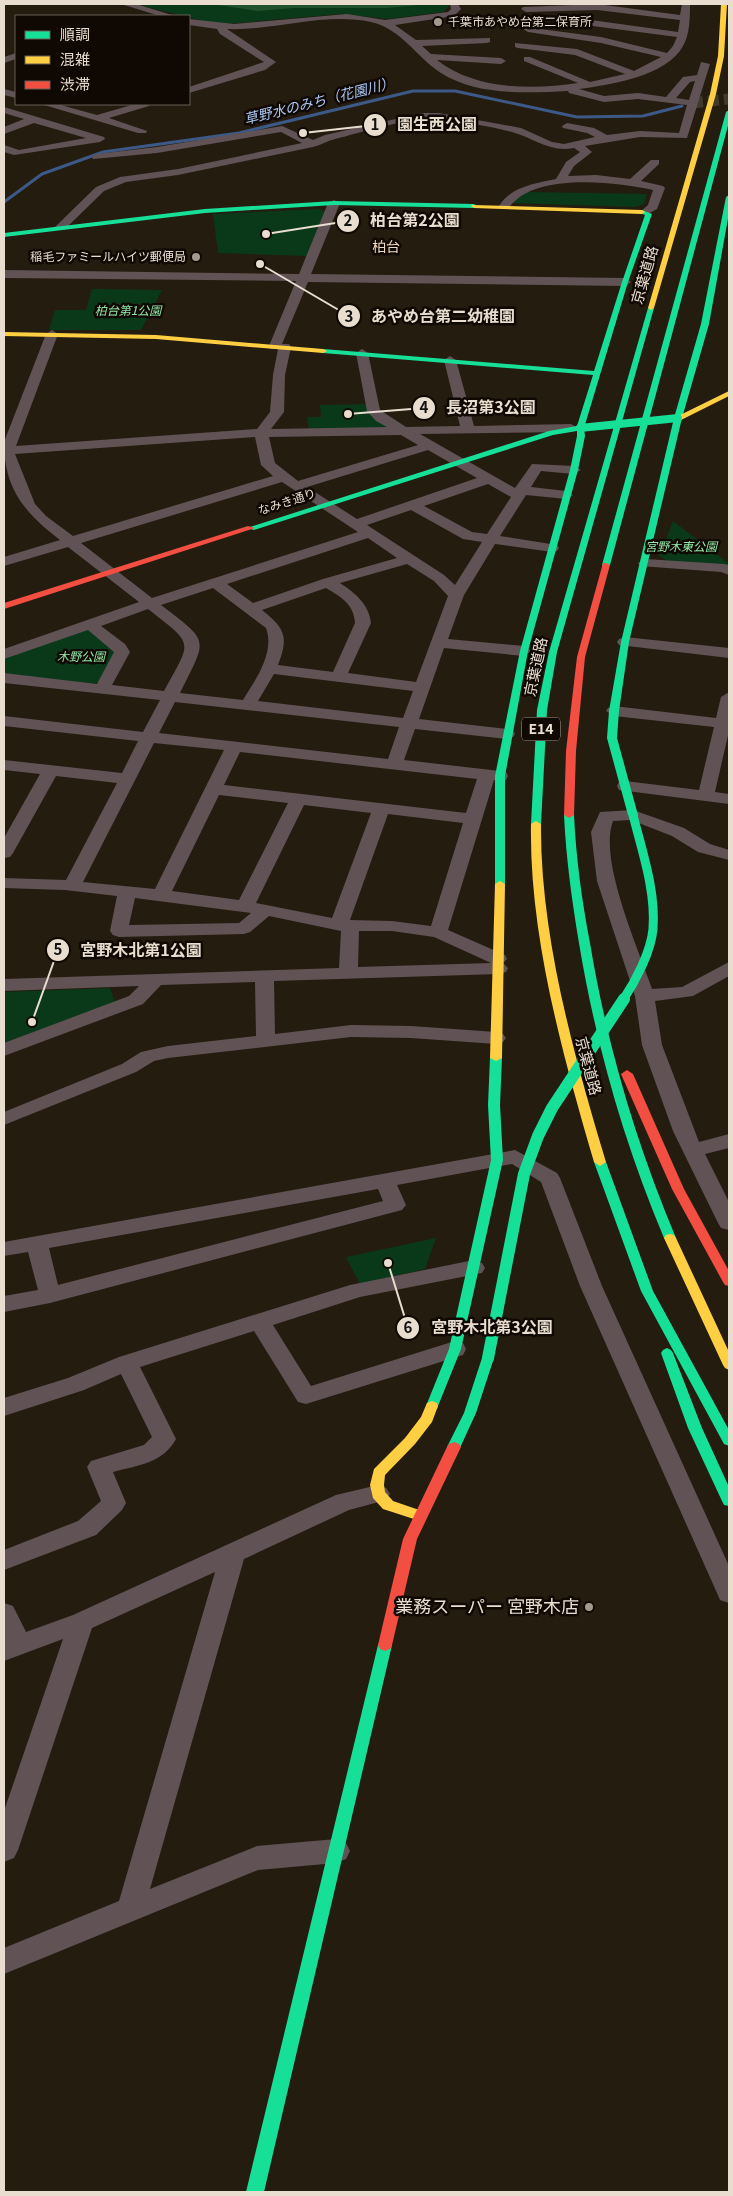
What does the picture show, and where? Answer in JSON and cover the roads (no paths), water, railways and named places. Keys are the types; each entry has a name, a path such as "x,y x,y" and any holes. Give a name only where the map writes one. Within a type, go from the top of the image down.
{"main road":[{"name":"京葉道路","path":"724,4 721,56 713,94 562,618 542,710 538,759 535,858 552,981 580,1096 600,1163 648,1291 729,1441"},
{"name":"京葉道路","path":"729,112 581,657 572,737 569,810 572,860 591,979 610,1067 631,1140 661,1218 729,1365"},
{"path":"255,2192 410,1539 470,1413 488,1358 524,1174 538,1136 552,1108 630,990 642,966 653,930 649,880 612,738 614,711 625,642 678,418 704,324 728,211 729,197"},
{"path":"4,235 205,211 334,203 635,210 649,214 645,230 625,282 580,428 581,436 574,470 524,652 506,734 494,776 499,964 494,1105 497,1160 455,1350 427,1419 410,1441 378,1473 378,1494 388,1505 420,1516"},
{"path":"4,334 126,335 598,373"},
{"path":"687,382 704,383"},
{"path":"678,418 729,393"},
{"name":"なみき通り","path":"4,606 552,433 580,428 678,418"},
{"path":"591,979 626,1071 678,1189 729,1282"},
{"path":"648,1291 679,1391 729,1502"}],"street":[{"path":"126,4 165,15"},
{"path":"386,23 451,14 456,9 454,4"},
{"path":"190,22 221,28 343,17 367,18 398,28 444,71 469,82 492,86 560,88 590,85 633,74 669,56 679,45 686,4"},
{"path":"526,9 597,7 684,18"},
{"path":"149,15 156,13"},
{"path":"562,19 682,35"},
{"path":"190,90 261,68 270,62 223,32 221,28"},
{"path":"528,30 600,40 669,56"},
{"path":"415,43 487,40"},
{"path":"518,45 577,52 633,74"},
{"path":"429,57 501,61"},
{"path":"527,59 590,85"},
{"path":"192,161 314,144 329,138 409,118 439,116 517,130 557,146 578,146 606,138 640,134 683,136 705,64"},
{"path":"444,71 515,82"},
{"path":"669,100 688,79 701,78"},
{"path":"560,88 604,99 638,96 692,103"},
{"path":"50,105 142,131"},
{"path":"98,118 142,105"},
{"path":"4,110 100,139 18,152 4,148"},
{"path":"4,131 34,120"},
{"path":"567,126 590,130 606,138"},
{"path":"97,157 157,150 282,129 314,144"},
{"path":"60,228 88,199 107,185 192,161 297,136"},
{"path":"561,179 570,164 588,152 578,146"},
{"path":"632,182 653,162"},
{"path":"505,206 508,199 519,193 561,179 600,176 659,188 653,207 646,212"},
{"path":"334,203 280,346 277,412 261,433 268,465 296,486 439,578 456,595"},
{"path":"4,274 625,282"},
{"path":"52,334 6,451 28,505 41,519 188,633 193,642 193,651 72,886"},
{"path":"362,353 374,410 381,418 406,430 489,479 519,493 566,495"},
{"path":"450,360 468,430"},
{"path":"6,451 261,433 580,428"},
{"path":"514,430 528,441"},
{"path":"296,486 431,445"},
{"path":"394,764 456,595 537,466 574,470"},
{"path":"4,562 284,477"},
{"path":"356,524 489,479"},
{"path":"412,505 462,534 490,540 552,548"},
{"path":"4,654 149,604 370,533"},
{"path":"251,608 328,582 409,559"},
{"path":"645,562 724,568 729,571"},
{"path":"328,582 355,601 363,616 363,622 338,677"},
{"path":"216,583 273,626 278,634 269,669 248,705"},
{"path":"90,624 119,647 122,652 102,689"},
{"path":"625,642 729,652"},
{"path":"438,643 524,652"},
{"path":"269,669 422,687"},
{"path":"4,678 506,734"},
{"path":"706,796 726,723 729,697"},
{"path":"614,711 726,723"},
{"path":"4,721 494,776 472,819 438,932"},
{"path":"161,895 234,747"},
{"path":"4,765 127,779"},
{"path":"4,853 51,770"},
{"path":"625,786 729,799"},
{"path":"213,789 472,819"},
{"path":"245,906 298,799"},
{"path":"348,973 345,925 381,808"},
{"path":"729,855 704,848 678,832 633,814 606,816 600,832 606,881 645,996 652,1046 683,1130 729,1222"},
{"path":"4,883 72,886 161,895 245,906 345,925 392,926 438,932 499,964"},
{"path":"127,892 119,931 244,928 266,910"},
{"path":"4,985 348,973 499,964"},
{"path":"645,996 686,992 729,968"},
{"path":"264,976 266,1040"},
{"path":"4,1050 136,1000 156,980"},
{"path":"4,1119 129,1068 148,1056 351,1031 411,1032 496,1038"},
{"path":"692,1150 729,1141"},
{"path":"4,1248 516,1158 550,1178 591,1286 729,1593"},
{"path":"4,1304 50,1295 395,1205 385,1180"},
{"path":"37,1242 50,1295"},
{"path":"4,1407 76,1384 127,1363 358,1290 474,1268"},
{"path":"259,1321 306,1396 455,1350"},
{"path":"4,1560 87,1528 114,1503 99,1467 152,1452 164,1439 127,1363"},
{"path":"4,1613 11,1648 82,1622 344,1502 378,1494"},
{"path":"131,1908 233,1553"},
{"path":"4,1850 82,1622"},
{"path":"4,1959 257,1858 336,1851"}],"waterway":[{"name":"草野水のみち（花園川）","path":"4,202 42,174 103,152 239,133 413,91 455,91 577,117 643,116 682,106"}],"tunnel":[{"path":"692,103 729,99"}],"place":[{"name":"千葉市あやめ台第二保育所","path":"438,22"},
{"name":"園生西公園","path":"303,133"},
{"name":"柏台第2公園","path":"266,234"},
{"name":"稲毛ファミールハイツ郵便局","path":"196,257"},
{"name":"あやめ台第二幼稚園","path":"260,264"},
{"name":"長沼第3公園","path":"348,414"},
{"name":"宮野木北第1公園","path":"32,1022"},
{"name":"宮野木北第3公園","path":"388,1263"},
{"name":"業務スーパー 宮野木店","path":"589,1607"}],"district":[{"name":"柏台","path":"386,247"}],"park label":[{"name":"柏台第1公園","path":"128,311"},
{"name":"宮野木東公園","path":"681,547"},
{"name":"木野公園","path":"81,657"}]}
